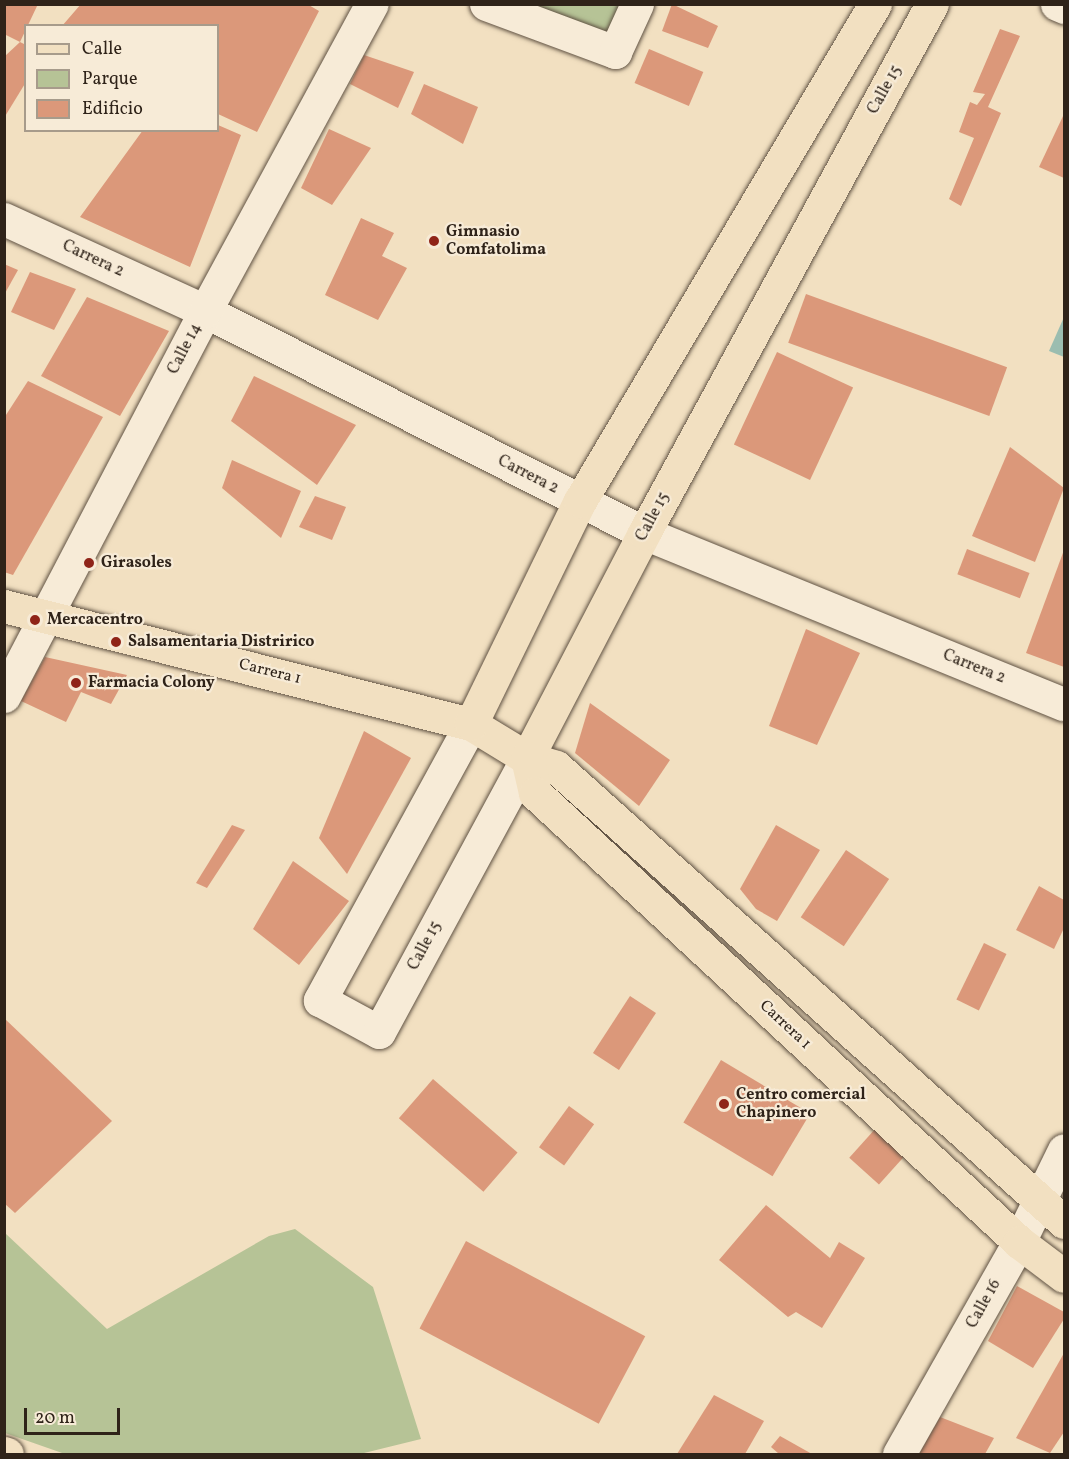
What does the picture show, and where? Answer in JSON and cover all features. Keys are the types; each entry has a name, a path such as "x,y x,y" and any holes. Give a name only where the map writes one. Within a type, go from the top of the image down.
{"main road":[{"path":"471,724 580,501 875,4"},
{"name":"Calle 15","path":"527,758 644,533 932,4"},
{"name":"Carrera 1","path":"4,606 47,615 471,724 527,758 556,767 1038,1202 1065,1222"},
{"name":"Carrera 1","path":"527,758 535,793 1019,1242 1065,1276"}],"street":[{"name":"Calle 14","path":"4,696 205,310 372,4"},
{"path":"486,4 615,52 637,4"},
{"path":"1058,4 1065,7"},
{"name":"Carrera 2","path":"4,219 205,310 644,533 1065,704"},
{"name":"Calle 15","path":"471,724 320,1000 379,1032 527,758"},
{"name":"Calle 16","path":"899,1455 1019,1242 1065,1150"}],"green space":[{"path":"522,5 634,5 613,47"},
{"path":"295,1229 373,1287 421,1439 360,1454 65,1454 5,1433 5,1233 107,1329 269,1236"}],"shaded area":[{"path":"1064,317 1064,357 1049,351"}],"building":[{"path":"4,4 38,4 29,24 24,24 24,34 20,42 4,34"},
{"path":"81,4 307,4 319,11 257,132 219,114 219,24 64,24"},
{"path":"672,4 718,26 708,48 662,31"},
{"path":"1000,29 1020,36 988,107 1001,113 961,206 949,199 974,138 959,132 970,102 977,105 985,94 973,92"},
{"path":"20,42 24,44 24,85 4,118 4,57"},
{"path":"649,49 703,72 689,106 635,83"},
{"path":"364,55 414,72 398,108 350,84"},
{"path":"424,84 478,107 463,144 411,114"},
{"path":"1064,114 1064,178 1039,167"},
{"path":"219,125 241,135 190,267 80,217 142,132 219,132"},
{"path":"329,129 371,148 332,205 301,188"},
{"path":"361,218 394,233 382,256 407,268 378,320 325,295"},
{"path":"4,264 18,270 4,295"},
{"path":"30,272 76,289 54,330 11,312"},
{"path":"806,294 1007,367 989,416 788,343"},
{"path":"87,297 169,331 120,416 41,376"},
{"path":"777,352 853,387 810,480 734,444"},
{"path":"254,376 356,425 317,485 231,421"},
{"path":"28,381 103,417 13,575 4,572 4,418"},
{"path":"1010,447 1064,488 1035,562 972,536"},
{"path":"232,460 301,491 281,538 222,488"},
{"path":"315,496 346,507 332,540 299,527"},
{"path":"967,549 1030,573 1020,598 957,574"},
{"path":"1064,550 1064,667 1026,653"},
{"path":"806,629 860,653 817,745 769,726"},
{"name":"Farmacia Colony","path":"45,657 127,675 111,704 81,692 66,722 21,701"},
{"path":"590,703 670,760 639,806 575,753"},
{"path":"364,731 411,758 347,874 319,838"},
{"path":"232,825 245,830 207,888 196,883"},
{"path":"776,825 820,850 777,921 756,909 740,889"},
{"path":"846,850 889,879 844,946 801,917"},
{"path":"293,861 349,901 299,965 253,929"},
{"path":"1039,886 1064,900 1064,928 1054,949 1016,930"},
{"path":"984,943 1006,954 979,1011 956,1000"},
{"path":"630,996 656,1013 619,1070 593,1053"},
{"path":"4,1018 112,1121 15,1213 4,1203"},
{"path":"721,1060 810,1114 773,1176 683,1123"},
{"path":"433,1079 518,1152 483,1192 399,1118"},
{"path":"569,1106 594,1124 564,1165 539,1147"},
{"path":"876,1128 906,1155 879,1184 849,1158"},
{"path":"766,1205 830,1258 839,1242 865,1258 822,1328 796,1312 788,1317 719,1260"},
{"path":"466,1241 645,1336 599,1424 420,1328"},
{"path":"1017,1286 1064,1312 1064,1319 1033,1368 988,1341"},
{"path":"1064,1353 1064,1432 1050,1453 1016,1438"},
{"path":"714,1395 764,1421 745,1454 677,1454"},
{"path":"940,1417 994,1438 985,1454 919,1454"},
{"path":"780,1436 812,1454 779,1454 771,1447"}],"place":[{"name":"Gimnasio Comfatolima","path":"434,241"},
{"name":"Girasoles","path":"89,563"},
{"name":"Mercacentro","path":"35,620"},
{"name":"Salsamentaria Distririco","path":"116,642"},
{"name":"Farmacia Colony","path":"76,683"},
{"name":"Centro comercial Chapinero","path":"724,1104"}]}
